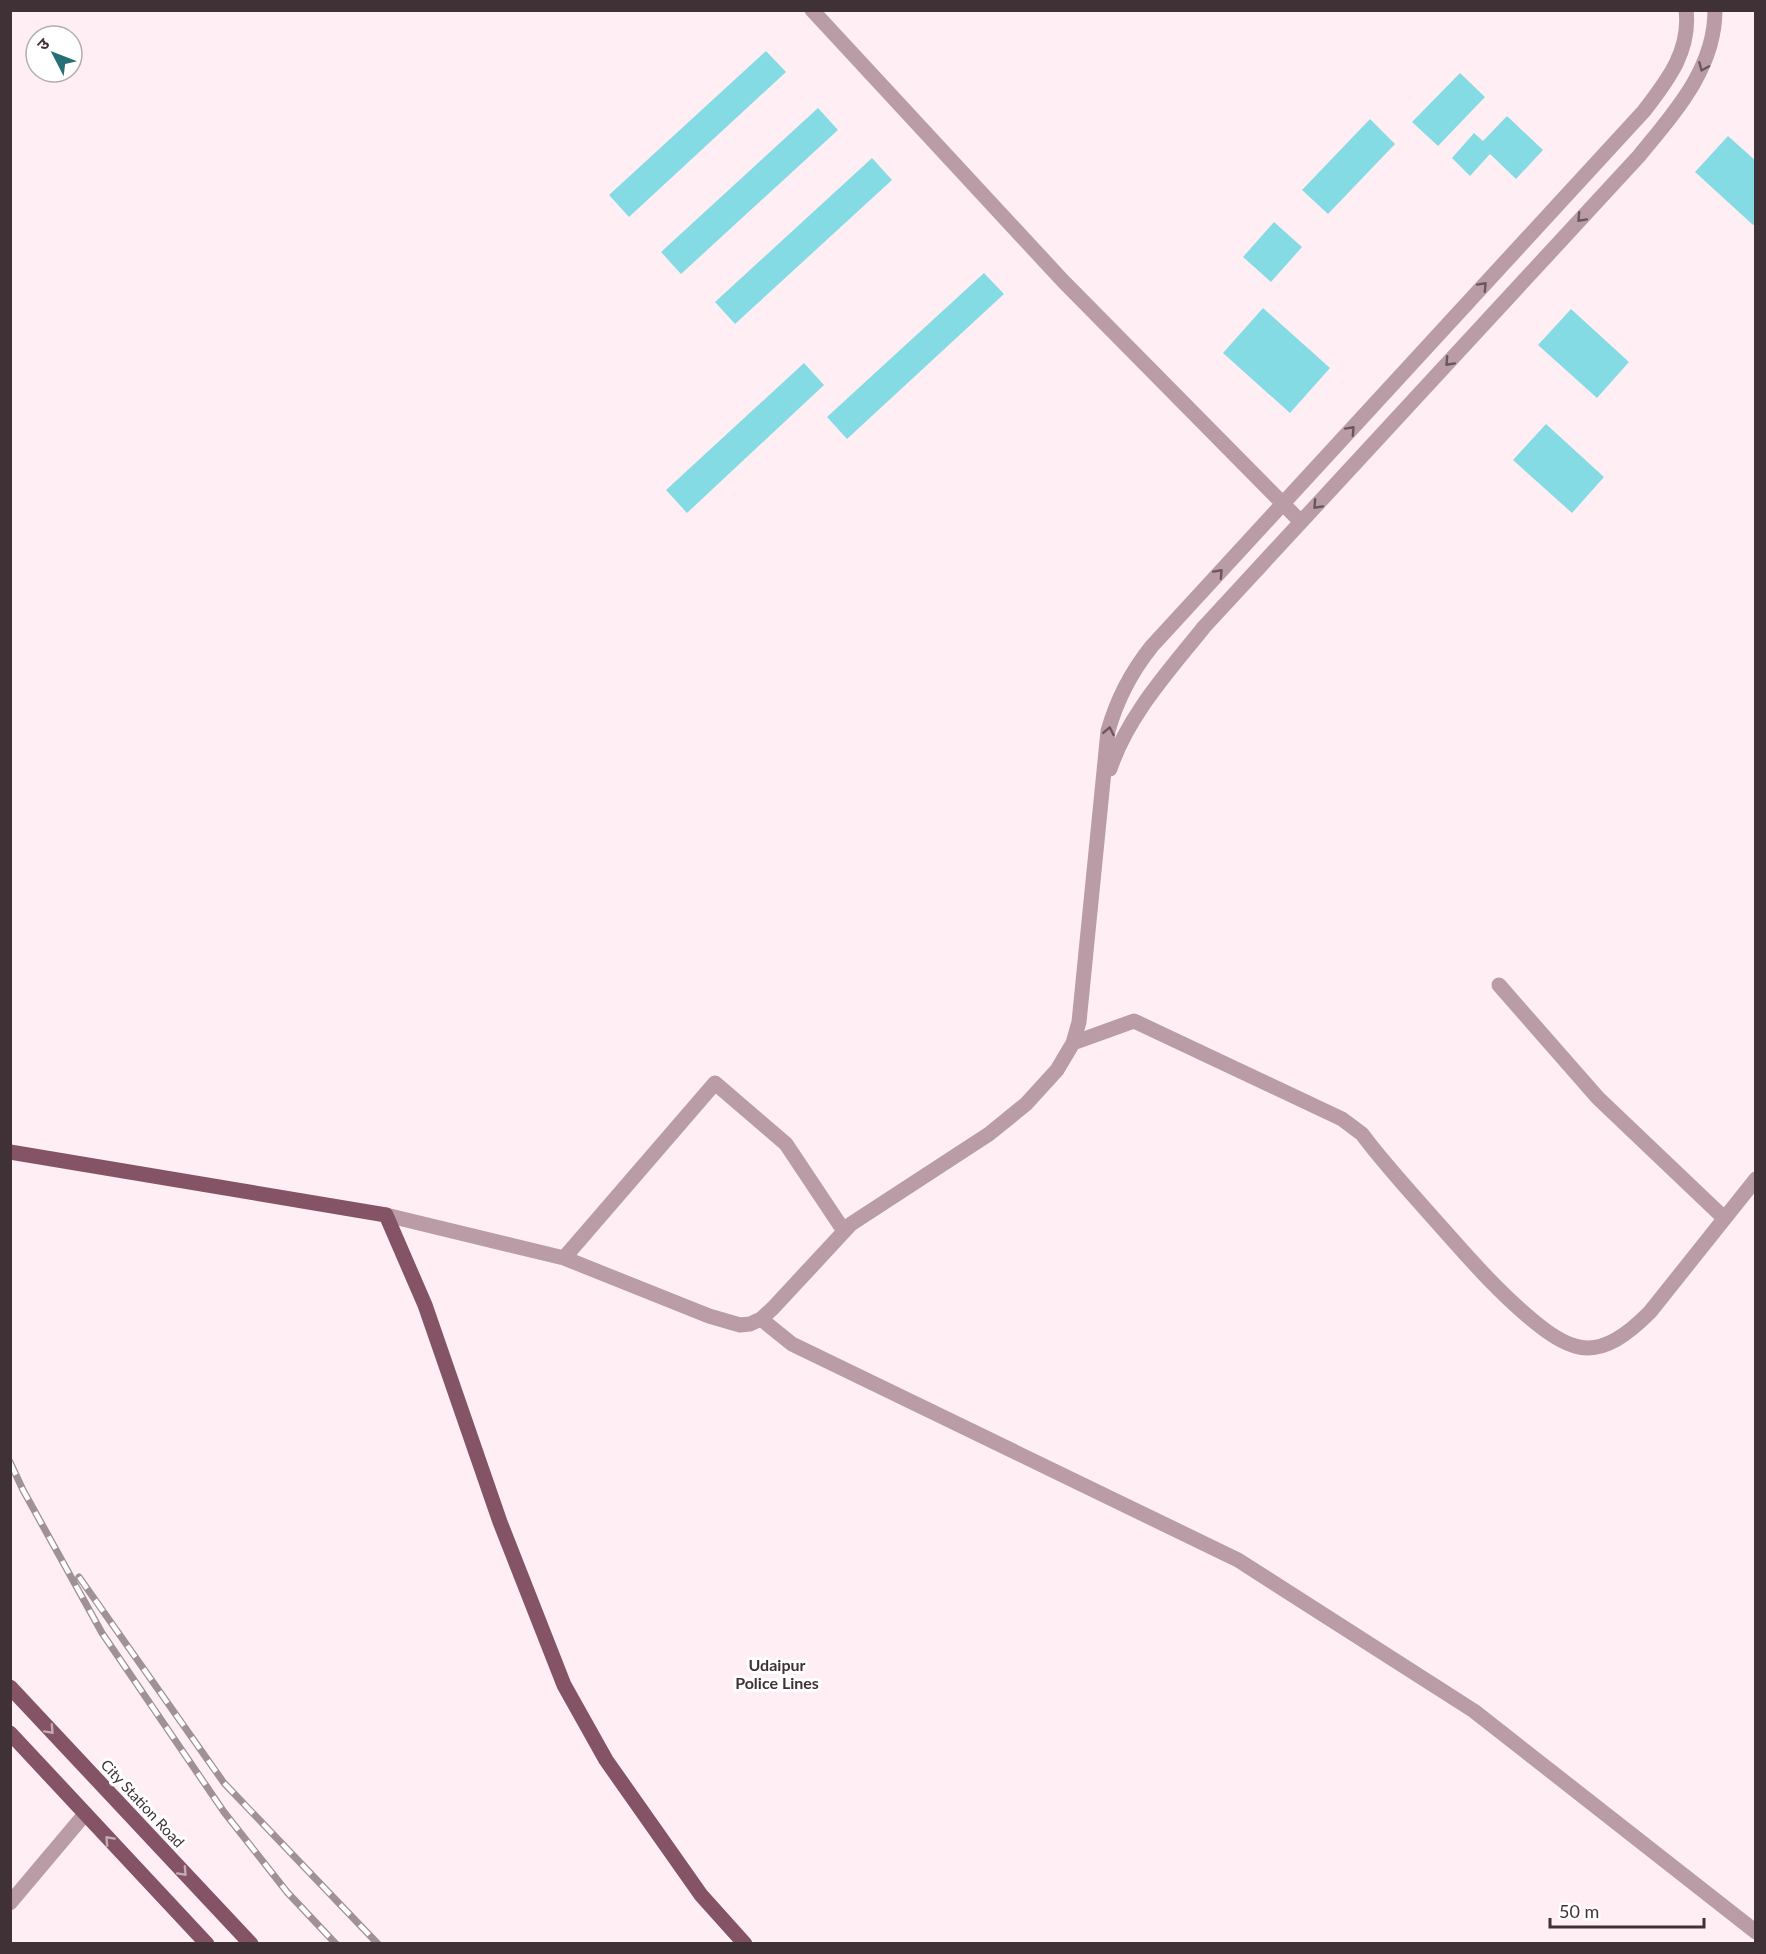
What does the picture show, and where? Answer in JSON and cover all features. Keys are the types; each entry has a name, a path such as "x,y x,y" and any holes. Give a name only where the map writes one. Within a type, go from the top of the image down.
{"main road":[{"path":"10,1152 386,1215 425,1305 500,1522 564,1685 606,1760 701,1895 745,1944"},
{"name":"City Station Road","path":"10,1687 251,1944"},
{"path":"10,1733 207,1944"}],"street":[{"path":"812,10 1063,281 1300,522"},
{"path":"386,1215 564,1257 709,1316 740,1324 750,1324 761,1319 793,1288 844,1231 860,1217 1010,1118 1039,1091 1057,1070 1073,1043 1079,1022 1108,731 1124,687 1138,664 1152,646 1644,111 1677,65 1685,44 1688,22 1686,10"},
{"path":"1103,789 1116,751 1152,692 1204,627 1631,164 1666,123 1687,96 1709,52 1715,30 1715,10"},
{"path":"1499,985 1598,1098 1724,1218"},
{"path":"1073,1043 1134,1021 1342,1119 1362,1134 1487,1279 1540,1326 1560,1340 1576,1347 1595,1347 1611,1342 1637,1325 1650,1312 1755,1179"},
{"path":"564,1257 715,1083 786,1144 844,1231"},
{"path":"761,1319 792,1344 1238,1560 1474,1711 1755,1932"},
{"path":"10,1903 16,1885 85,1814"}],"building":[{"path":"766,51 786,72 629,217 609,195"},
{"path":"1460,73 1485,97 1438,146 1412,122"},
{"path":"818,108 838,130 681,274 661,252"},
{"path":"1507,116 1543,150 1516,179 1490,154 1470,176 1452,158 1474,133 1483,141"},
{"path":"1370,119 1395,144 1328,214 1302,190"},
{"path":"1728,136 1756,161 1756,223 1753,225 1695,172"},
{"path":"872,158 892,180 735,324 715,302"},
{"path":"1274,222 1302,247 1271,282 1243,257"},
{"path":"984,273 1004,294 847,439 827,417"},
{"path":"1263,308 1330,368 1290,413 1223,353"},
{"path":"1571,309 1629,362 1597,398 1538,345"},
{"path":"804,363 824,385 687,513 666,490"},
{"path":"1546,424 1604,477 1572,513 1513,460"}],"railway":[{"path":"10,1462 23,1490 102,1633 224,1812 287,1892 336,1944"},
{"path":"79,1577 224,1783 378,1944"}],"district":[{"name":"Udaipur Police Lines","path":"777,1673"}]}
